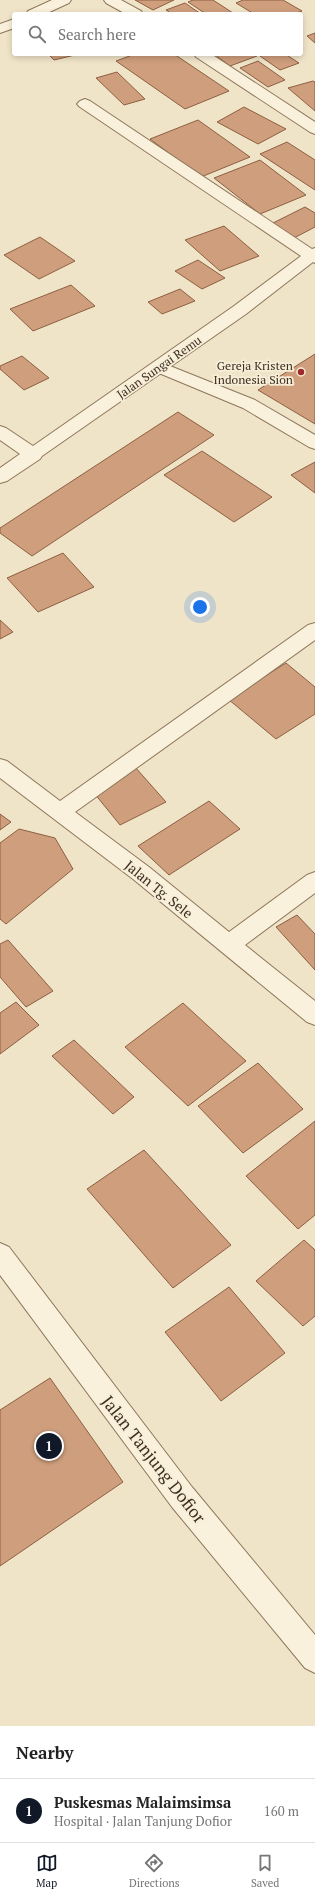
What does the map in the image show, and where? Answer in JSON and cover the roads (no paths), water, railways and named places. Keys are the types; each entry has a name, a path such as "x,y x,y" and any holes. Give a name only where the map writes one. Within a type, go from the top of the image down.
{"street":[{"path":"37,12 64,0"},
{"path":"111,0 132,12"},
{"path":"0,29 12,24"},
{"path":"203,56 315,129"},
{"path":"85,104 314,256"},
{"name":"Jalan Sungai Remu","path":"0,477 160,367 314,256"},
{"path":"0,432 34,455"},
{"path":"60,812 315,630"},
{"name":"Jalan Tg. Sele","path":"0,767 141,873 315,1015"},
{"path":"229,945 315,881"},
{"name":"Jalan Tanjung Dofior","path":"0,1255 182,1497 315,1658"}],"lane":[{"path":"160,367 200,385 249,404 315,443"}],"place":[{"name":"Gereja Kristen Indonesia Sion","path":"301,372"},
{"name":"Puskesmas Malaimsimsa","path":"49,1446"}]}
